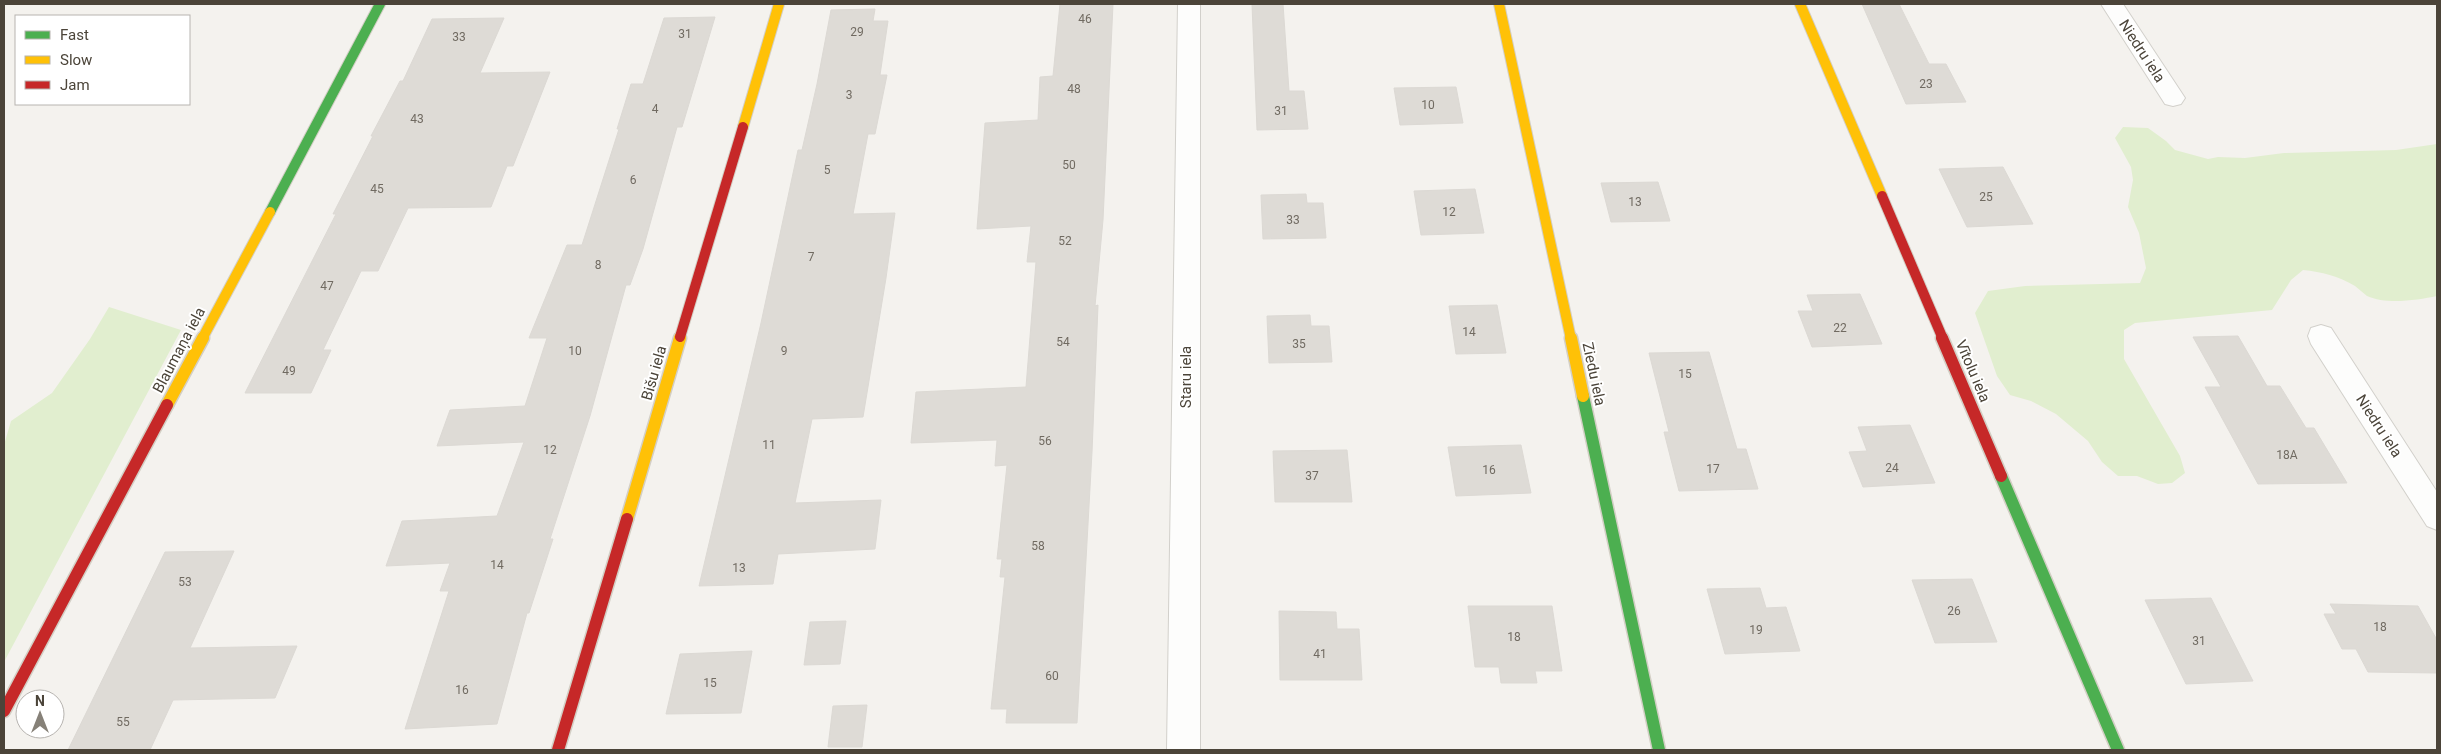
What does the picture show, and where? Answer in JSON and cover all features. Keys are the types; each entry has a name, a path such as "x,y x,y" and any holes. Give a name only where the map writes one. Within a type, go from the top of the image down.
{"street":[{"name":"Blaumaņa iela","path":"4,711 380,4"},
{"name":"Bišu iela","path":"558,750 779,4"},
{"name":"Staru iela","path":"1184,750 1189,4"},
{"name":"Ziedu iela","path":"1500,4 1659,750"},
{"name":"Vītolu iela","path":"1800,4 2118,750"},
{"name":"Niedru iela","path":"2112,4 2172,98"},
{"name":"Niedru iela","path":"2321,336 2437,517"}],"green space":[{"path":"2123,127 2148,128 2175,150 2208,159 2218,157 2245,158 2284,153 2396,150 2437,144 2437,296 2402,301 2375,299 2336,277 2303,270 2291,280 2272,310 2135,323 2124,330 2124,359 2180,456 2185,473 2172,483 2158,484 2137,476 2118,476 2102,462 2088,441 2056,414 2031,401 2010,395 1997,376 1975,313 1988,291 2025,286 2140,283 2146,268 2139,233 2128,207 2133,180 2131,167 2115,138"},
{"path":"109,307 181,330 4,662 4,445 11,421 52,393 90,339"}],"building":[{"path":"1060,4 1113,4 1103,220 1095,306 1098,305 1092,452 1077,723 1006,723 1007,709 991,709 1005,577 1000,577 1002,559 997,559 1007,465 995,466 997,440 911,443 916,392 1026,387 1036,262 1027,262 1031,226 977,229 985,123 1038,120 1040,77 1053,76"},
{"path":"1252,4 1283,4 1289,91 1304,91 1308,129 1257,130"},
{"path":"1862,4 1899,4 1929,64 1946,64 1966,102 1906,104"},
{"path":"875,9 873,21 888,21 880,75 887,75 875,134 868,134 853,214 895,213 886,278 863,417 812,419 795,503 881,500 875,549 778,554 773,584 699,586 761,323 798,150 802,150 831,10"},
{"path":"715,17 682,127 677,127 643,249 630,285 626,285 590,416 550,539 553,539 529,613 527,613 497,724 405,729 449,591 440,591 450,563 386,566 402,521 497,516 524,442 437,446 450,410 525,406 547,338 529,338 567,245 582,245 619,129 617,129 631,84 643,84 664,18"},
{"path":"504,18 480,73 550,72 513,166 507,166 491,207 408,208 378,271 361,271 323,350 331,350 311,393 245,393 336,214 333,214 373,136 371,136 400,81 403,81 432,19"},
{"path":"1456,87 1463,123 1400,125 1394,88"},
{"path":"2003,167 2033,224 1967,227 1939,169"},
{"path":"1658,182 1670,221 1611,222 1601,183"},
{"path":"1475,189 1484,233 1421,235 1414,191"},
{"path":"1306,194 1307,203 1323,203 1326,238 1263,239 1261,195"},
{"path":"1860,294 1882,344 1812,347 1798,311 1813,311 1807,295"},
{"path":"1497,305 1506,353 1456,354 1449,306"},
{"path":"1310,315 1311,326 1329,326 1332,362 1269,363 1267,316"},
{"path":"2238,336 2267,386 2280,386 2306,428 2314,428 2347,483 2258,484 2205,387 2221,387 2193,337"},
{"path":"1709,352 1737,449 1746,449 1758,489 1679,491 1664,432 1669,432 1649,353"},
{"path":"1910,425 1935,483 1863,487 1849,452 1867,451 1858,427"},
{"path":"1521,445 1531,493 1456,496 1448,447"},
{"path":"1347,450 1352,502 1275,502 1273,451"},
{"path":"234,551 190,648 297,646 275,698 173,700 150,750 68,750 165,552"},
{"path":"1972,579 1997,642 1935,643 1912,580"},
{"path":"1760,588 1766,608 1786,607 1800,651 1725,654 1707,589"},
{"path":"2211,598 2253,681 2186,684 2145,600"},
{"path":"2330,604 2418,606 2437,640 2437,673 2368,672 2356,649 2342,649 2324,614 2336,614"},
{"path":"1468,606 1552,606 1562,671 1535,671 1537,683 1501,683 1499,667 1475,667"},
{"path":"1279,611 1336,612 1337,629 1359,629 1362,680 1280,680"},
{"path":"846,621 840,664 804,665 810,622"},
{"path":"752,651 741,713 666,714 680,654"},
{"path":"867,705 862,747 828,747 833,706"}],"traffic: fast":[{"path":"270,212 380,4"},
{"path":"1583,396 1659,750"},
{"path":"2001,476 2118,750"}],"traffic: slow":[{"path":"743,127 779,4"},
{"path":"1499,4 1583,396"},
{"path":"1800,4 1882,196"},
{"path":"167,405 270,212"},
{"path":"627,519 680,337"}],"traffic: jam":[{"path":"680,337 743,127"},
{"path":"1882,196 2001,476"},
{"path":"4,711 167,405"},
{"path":"558,750 627,519"}]}
